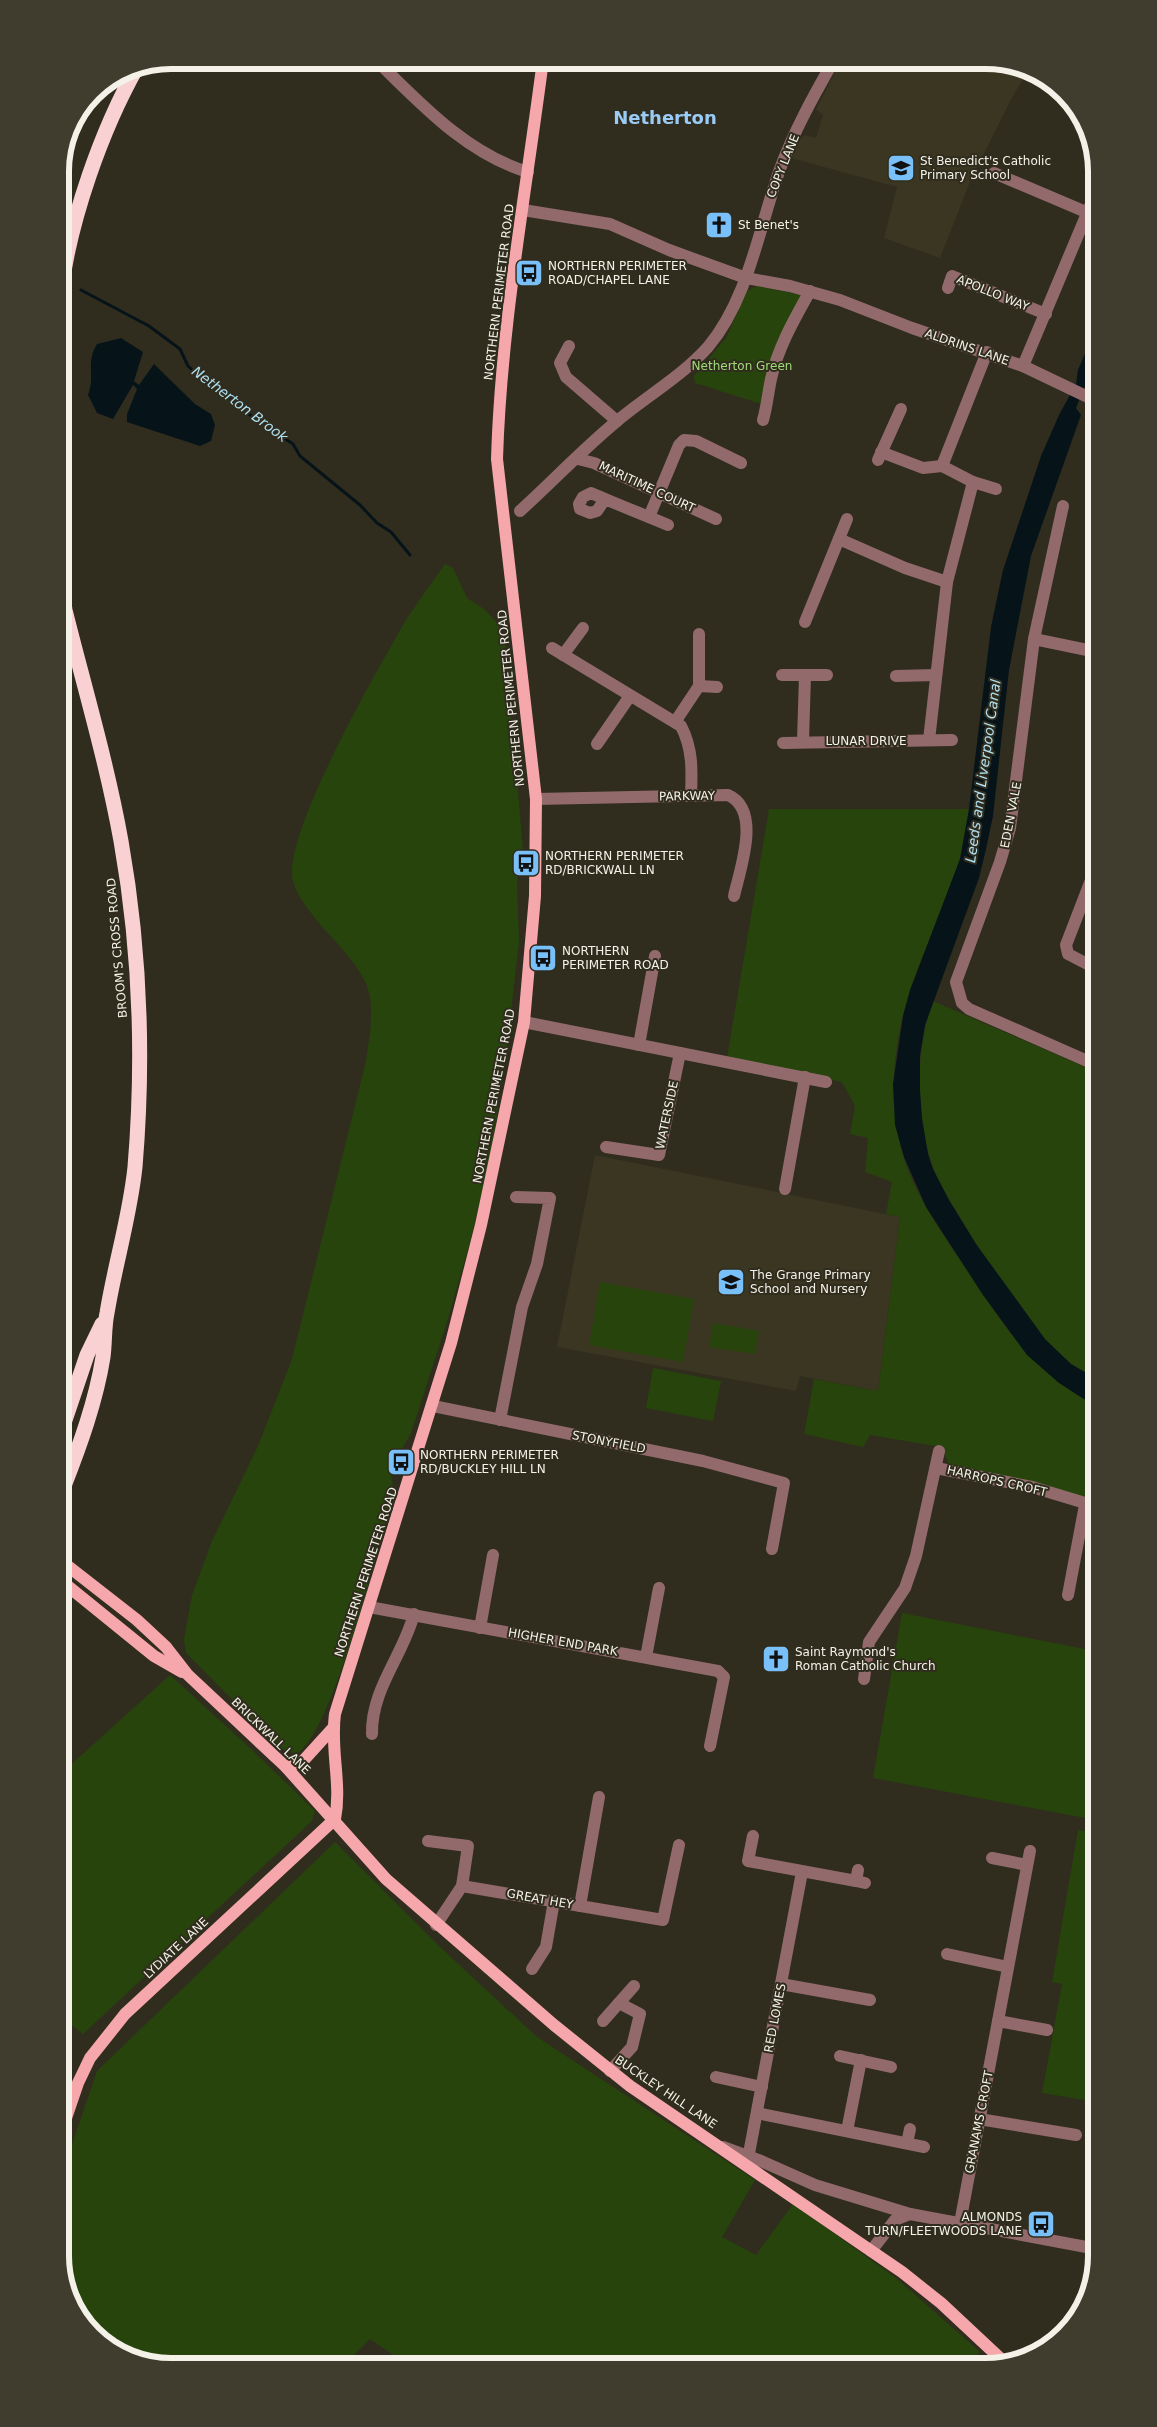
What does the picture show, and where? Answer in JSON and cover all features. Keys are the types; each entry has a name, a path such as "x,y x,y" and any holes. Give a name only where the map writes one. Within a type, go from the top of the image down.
{"highway":[{"path":"69,248 85,191 114,114 132,76"},
{"name":"BROOM'S CROSS ROAD","path":"69,626 121,840 132,919 139,1000 139,1097 134,1169 122,1245 107,1313 103,1358 96,1390 69,1471"},
{"name":"BROOM'S CROSS ROAD","path":"69,1408 87,1355 107,1313"}],"main road":[{"name":"NORTHERN PERIMETER ROAD","path":"334,1819 338,1789 333,1750 333,1728 340,1698 433,1406 481,1224 524,1022 535,896 536,799 497,459 498,405 507,313 543,69"},
{"name":"BRICKWALL LANE","path":"69,1567 137,1620 166,1647 187,1674 286,1767 334,1819"},
{"name":"BRICKWALL LANE","path":"69,1587 154,1656 187,1674"},
{"path":"286,1767 303,1761 333,1728"},
{"name":"BUCKLEY HILL LANE","path":"334,1819 386,1879 436,1924 610,2071 721,2146 748,2160 922,2287 999,2357"},
{"name":"LYDIATE LANE","path":"69,2109 78,2083 90,2058 125,2014 334,1819"}],"street":[{"path":"385,69 450,130 508,166 528,172"},
{"name":"COPY LANE","path":"746,278 781,167 810,102 829,69"},
{"name":"APOLLO WAY","path":"994,173 1088,208"},
{"path":"523,210 610,224 668,250 746,278 810,290 787,333 772,378 768,404 763,420"},
{"name":"APOLLO WAY","path":"1023,366 1088,210"},
{"name":"APOLLO WAY","path":"948,288 952,276 1046,314"},
{"path":"520,512 617,421 681,372 708,346 730,313 746,278"},
{"name":"ALDRINS LANE","path":"810,290 912,328 1023,366 1088,397"},
{"path":"569,346 560,363 566,377 617,421"},
{"path":"942,466 986,352"},
{"path":"901,409 879,456 923,468 942,466 973,482 996,489"},
{"path":"649,517 679,445 684,440 696,441 741,463"},
{"name":"MARITIME COURT","path":"578,458 594,463 716,519"},
{"path":"929,740 947,582 973,482"},
{"path":"605,499 668,525"},
{"name":"EDEN VALE","path":"1063,506 1034,639 1010,828 1000,862 956,982 962,1003 969,1009 1088,1061"},
{"path":"805,622 848,519"},
{"path":"839,539 905,568 947,582"},
{"path":"583,628 558,652 682,726 689,740 692,761 691,796"},
{"path":"675,722 699,686 699,634"},
{"path":"1034,639 1088,650"},
{"path":"782,675 827,675"},
{"path":"803,741 805,675"},
{"path":"896,676 936,675"},
{"path":"699,686 717,687"},
{"path":"597,744 630,696"},
{"name":"LUNAR DRIVE","path":"783,743 803,741 952,740"},
{"name":"PARKWAY","path":"536,799 728,795 737,799 746,814 747,835 734,896"},
{"path":"1088,888 1066,946 1068,954 1088,964"},
{"path":"639,1045 655,956"},
{"path":"524,1022 826,1082"},
{"name":"WATERSIDE","path":"606,1147 659,1155 680,1053"},
{"path":"785,1189 805,1077"},
{"path":"500,1420 522,1306 538,1264 550,1198 516,1197"},
{"name":"STONYFIELD","path":"433,1406 703,1461 784,1483 772,1548"},
{"name":"HARROPS CROFT","path":"864,1679 869,1642 905,1588 916,1556 939,1451"},
{"name":"HARROPS CROFT","path":"936,1468 1032,1487 1088,1504"},
{"name":"HARROPS CROFT","path":"1068,1595 1088,1513"},
{"path":"480,1628 492,1555"},
{"path":"646,1657 659,1588"},
{"name":"HIGHER END PARK","path":"369,1607 718,1671 724,1677 710,1746"},
{"path":"372,1734 378,1695 414,1614"},
{"path":"580,1906 599,1796"},
{"path":"753,1836 748,1861 802,1872 860,1878"},
{"path":"428,1841 468,1846 462,1886 436,1924"},
{"name":"GREAT HEY","path":"462,1886 663,1920 679,1845"},
{"name":"GRANAMS CROFT","path":"960,2223 1030,1852"},
{"path":"992,1858 1027,1865"},
{"name":"RED LOMES","path":"748,2160 802,1872"},
{"path":"532,1969 542,1955 542,1940 554,1901"},
{"path":"947,1954 1008,1967"},
{"path":"781,1984 870,2000"},
{"path":"603,2021 634,1986"},
{"path":"610,2071 632,2047 640,2014 619,2002"},
{"path":"998,2022 1047,2030"},
{"path":"840,2056 891,2067"},
{"path":"847,2131 861,2060"},
{"path":"716,2077 762,2087"},
{"path":"757,2113 924,2147"},
{"path":"979,2119 1076,2135"},
{"path":"907,2143 910,2129"},
{"path":"748,2160 815,2185 910,2214 1088,2247"},
{"path":"871,2251 895,2220 910,2214"}],"shaded area":[{"name":"St Benedict's Catholic Primary School","path":"836,69 993,69 1025,77 1011,99 972,177 940,258 884,238 897,187 791,158 800,139 805,135 816,138 823,115 816,110"},
{"name":"The Grange Primary School and Nursery","path":"595,1155 900,1217 878,1391 800,1376 796,1391 557,1347"}],"green space":[{"name":"Netherton Green","path":"757,286 802,295 765,405 695,383 694,376 726,338 747,291"},
{"path":"445,564 453,568 467,598 484,609 500,626 505,642 523,850 517,882 519,942 505,1064 492,1147 472,1235 447,1322 411,1433 403,1447 394,1456 391,1475 394,1492 354,1633 326,1710 311,1738 297,1754 284,1750 270,1738 186,1653 184,1639 192,1595 212,1541 258,1446 292,1359 366,1061 371,1010 366,984 355,965 319,923 301,898 293,881 293,859 302,828 335,750 406,620"},
{"path":"769,809 969,809 957,870 915,977 903,1014 895,1062 894,1086 898,1134 912,1180 924,1203 994,1311 1037,1363 1054,1378 1088,1402 1088,1501 949,1464 941,1447 870,1435 863,1447 804,1434 814,1379 878,1391 900,1217 886,1214 892,1182 865,1172 868,1138 850,1134 855,1106 842,1082 727,1058"},
{"path":"933,1001 1088,1068 1088,1374 1061,1356 1017,1305 982,1254 947,1196 935,1172 924,1136 921,1117 919,1078 927,1020"},
{"path":"600,1282 694,1299 683,1362 589,1345"},
{"path":"713,1323 759,1331 755,1354 709,1347"},
{"path":"653,1368 721,1381 713,1421 646,1408"},
{"path":"902,1613 1088,1650 1088,1818 873,1778"},
{"path":"170,1675 315,1811 312,1821 83,2034 69,2023 69,1766"},
{"path":"1078,1830 1088,1832 1088,2101 1042,2093 1062,1984 1052,1982"},
{"path":"335,1842 438,1945 537,2037 755,2180 722,2237 756,2255 793,2204 896,2278 980,2352 975,2358 398,2358 370,2339 351,2358 164,2358 138,2353 120,2345 109,2337 86,2313 74,2289 69,2263 69,2153 97,2071"}],"water":[{"path":"121,338 143,352 134,381 139,385 154,364 195,404 211,414 215,425 211,441 200,446 127,422 127,414 137,389 133,385 113,419 97,413 88,395 93,351 97,344"},
{"name":"Leeds and Liverpool Canal","path":"1088,346 1088,383 1085,386 1076,408 1081,415 1031,556 1009,670 993,816 986,849 979,878 925,1025 920,1056 920,1090 928,1154 933,1169 949,1200 976,1244 1045,1339 1071,1364 1088,1374 1088,1402 1059,1383 1027,1355 983,1295 926,1207 904,1157 895,1125 893,1084 903,1016 910,990 960,859 969,809 991,627 1003,570 1041,456 1059,415 1076,384 1078,370"}],"waterway":[{"name":"Netherton Brook","path":"81,290 149,326 180,349 188,366 199,376 217,387 250,415 293,444 300,456 360,505 377,523 391,532 410,555"}],"place":[{"name":"St Benedict's Catholic Primary School","path":"901,168"},
{"name":"St Benet's","path":"719,225"},
{"name":"NORTHERN PERIMETER ROAD/CHAPEL LANE","path":"529,273"},
{"name":"NORTHERN PERIMETER RD/BRICKWALL LN","path":"526,863"},
{"name":"NORTHERN PERIMETER ROAD","path":"543,958"},
{"name":"The Grange Primary School and Nursery","path":"731,1282"},
{"name":"NORTHERN PERIMETER RD/BUCKLEY HILL LN","path":"401,1462"},
{"name":"Saint Raymond's Roman Catholic Church","path":"776,1659"},
{"name":"ALMONDS TURN/FLEETWOODS LANE","path":"1041,2224"}],"district":[{"name":"Netherton","path":"665,118"}]}
